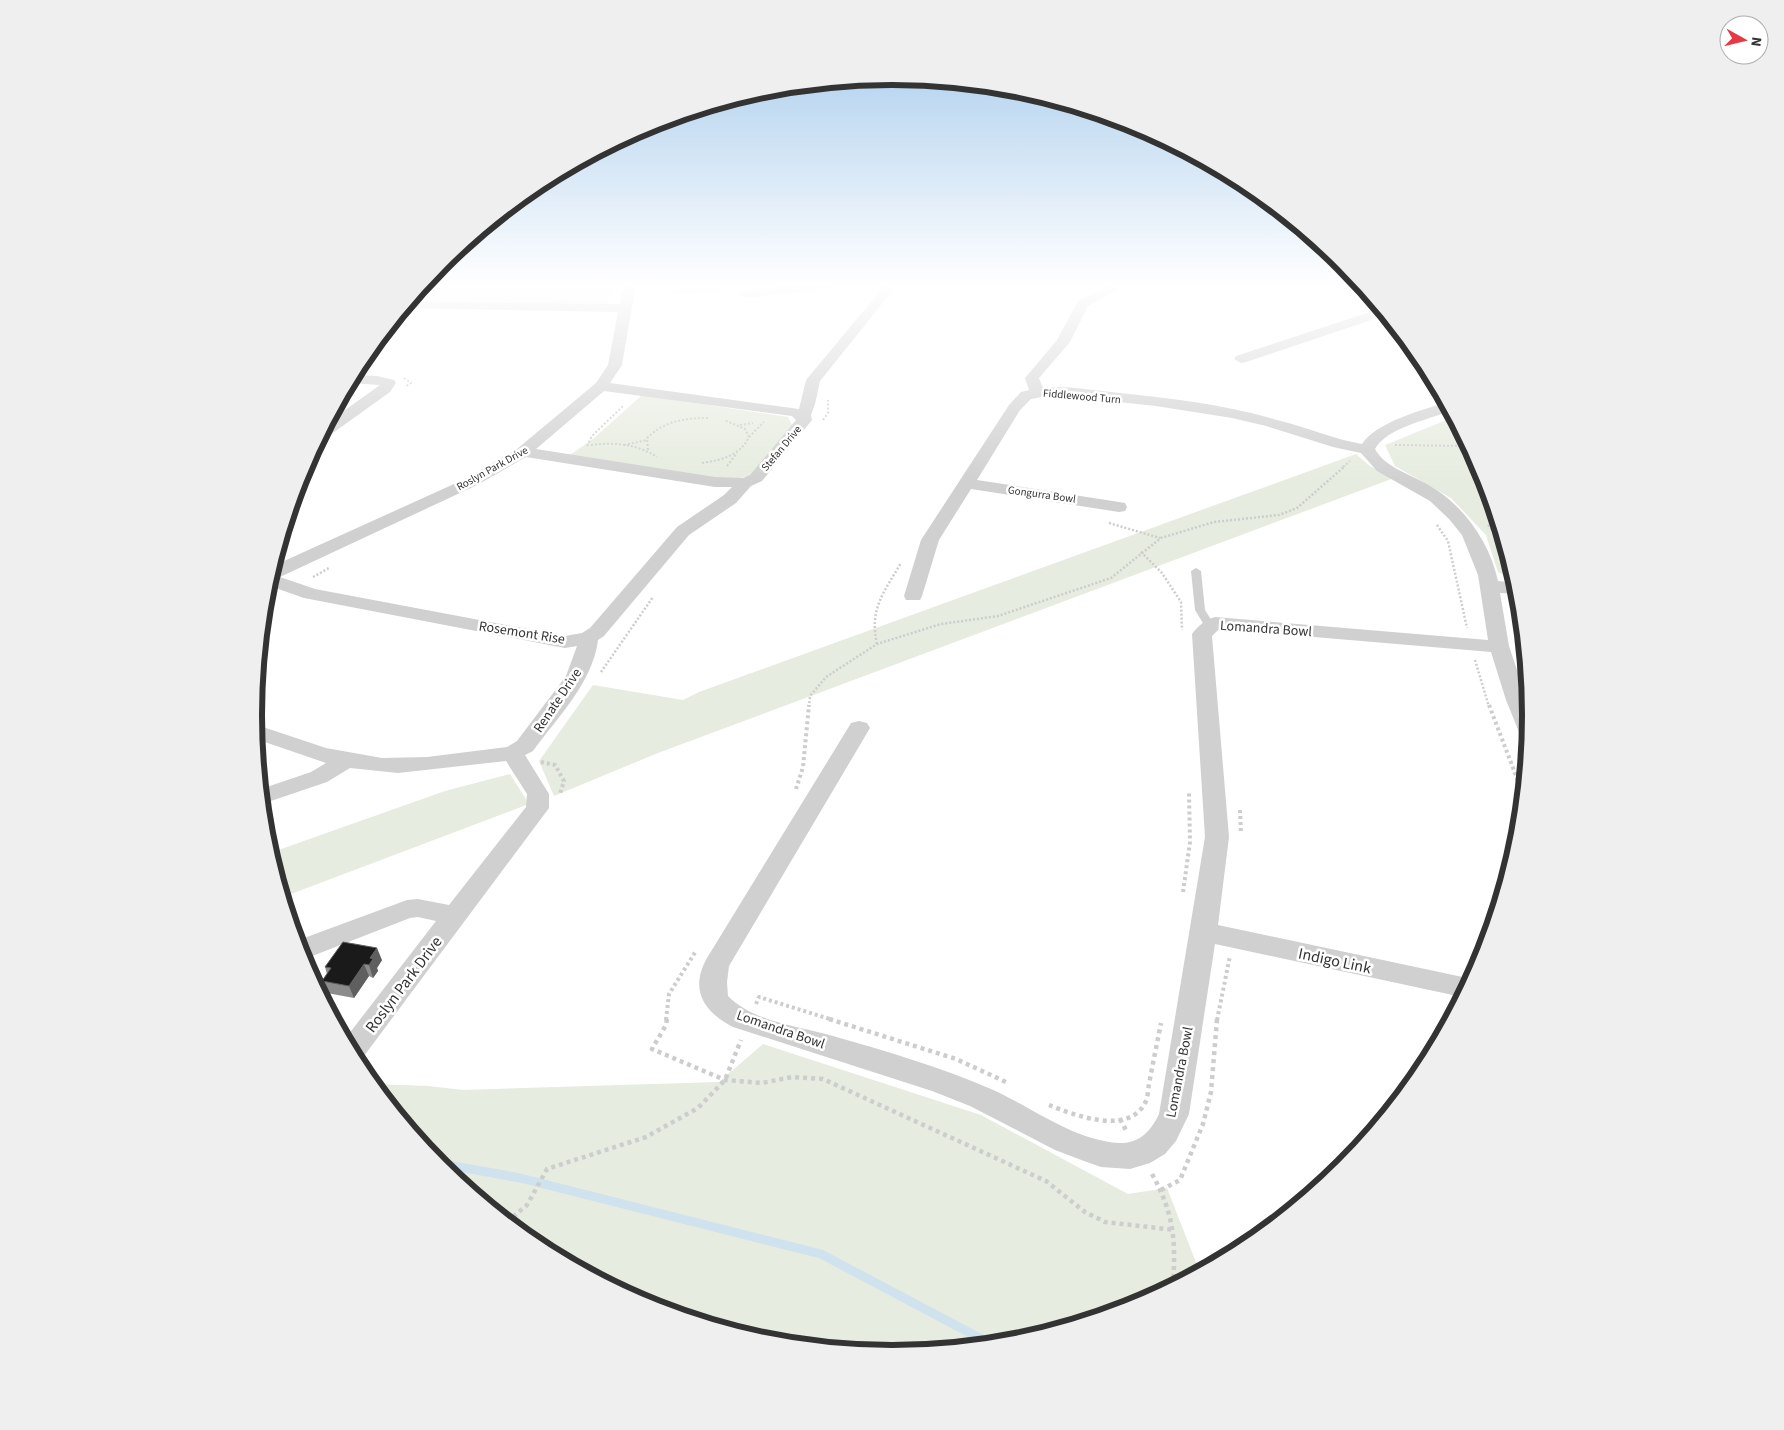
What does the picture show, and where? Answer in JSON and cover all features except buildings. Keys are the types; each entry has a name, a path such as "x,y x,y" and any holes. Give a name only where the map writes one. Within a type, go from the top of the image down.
{"street":[{"name":"Roslyn Park Drive","path":"279,570 471,482 523,452 578,408 601,386 615,365 618,350"},
{"path":"803,415 810,403 813,380 838,350"},
{"path":"1038,392 1032,378 1056,350"},
{"path":"1241,359 1269,350"},
{"path":"332,427 385,389 389,383 377,380 359,379"},
{"name":"Stefan Drive","path":"601,386 794,412 803,415 804,420 756,478 745,483"},
{"name":"Fiddlewood Turn","path":"913,596 930,540 1018,402 1026,395 1038,392 1082,394 1230,413 1283,426 1334,445 1367,449"},
{"path":"1443,409 1382,432 1370,440 1367,449 1379,465 1428,493 1459,520 1477,546 1486,566 1499,647 1522,712"},
{"path":"523,452 715,482 745,483"},
{"path":"588,638 598,632 684,531 730,499 745,483"},
{"name":"Gongurra Bowl","path":"966,483 1119,507"},
{"name":"Rosemont Rise","path":"276,582 311,594 565,642 588,638"},
{"path":"1489,586 1509,588"},
{"name":"Lomandra Bowl","path":"858,728 716,965 712,982 715,997 722,1007 749,1021 863,1056 980,1097 1073,1142 1119,1156 1141,1155 1160,1141 1168,1130 1174,1114 1204,932 1217,837 1202,634 1214,623 1499,647"},
{"name":"Renate Drive","path":"512,754 525,746 576,677 586,654 588,638"},
{"path":"262,734 347,760 398,766 512,754"},
{"name":"Roslyn Park Drive","path":"356,1046 537,808 538,794 512,754"},
{"path":"267,796 319,778 347,760"},
{"path":"307,948 406,909 418,908 454,916"},
{"name":"Indigo Link","path":"1204,932 1460,987"}],"lane":[{"path":"1196,571 1200,610 1210,626"}],"path":[{"path":"822,421 828,413 828,390"},
{"path":"587,446 592,436 636,392"},
{"path":"665,460 648,450 647,440 651,433 669,423 694,418 712,418"},
{"path":"717,418 745,429 749,437 746,444 724,470"},
{"path":"621,446 647,440"},
{"path":"1394,445 1461,446"},
{"path":"695,463 713,461 738,452"},
{"path":"1342,458 1351,460 1357,466"},
{"path":"810,696 826,677 877,644 941,624 998,616 1111,578 1141,552 1161,538 1214,522 1279,515 1296,508 1351,460"},
{"path":"1432,518 1448,541 1481,686 1518,782"},
{"path":"1141,552 1162,573 1182,602 1183,635"},
{"path":"598,677 628,631 657,592"},
{"path":"544,753 539,761 555,765 564,781 558,798"},
{"path":"1182,898 1190,842 1189,791"},
{"path":"1239,802 1240,838"},
{"path":"512,1218 528,1205 547,1169 646,1137 698,1108 726,1080 759,998 956,1059 1008,1083"},
{"path":"1041,1102 1084,1120 1113,1122 1139,1110 1145,1103 1162,1019"},
{"path":"726,1080 762,1083 792,1077 823,1079 1046,1180 1079,1207 1105,1222 1175,1230"},
{"path":"1161,1190 1172,1216 1175,1230 1173,1279"}],"shaded area":[{"path":"642,395 788,417 793,427 753,475 732,480 567,457 593,439"},
{"path":"1448,419 1474,474 1489,512 1506,576 1498,572 1486,535 1451,498 1395,466 1385,445"},
{"path":"1356,454 1370,466 1394,478 658,753 554,796 539,761 593,685 683,700 699,692"},
{"path":"510,774 529,804 288,895 277,851 445,791"},
{"path":"763,1044 981,1115 1128,1194 1167,1188 1198,1266 1171,1280 1095,1312 1055,1324 974,1340 933,1344 851,1344 769,1333 689,1312 651,1297 577,1261 542,1239 508,1215 477,1189 418,1130 382,1084 428,1086 463,1090 719,1082"}],"waterway":[{"path":"453,1166 520,1178 821,1254 981,1339"}]}
